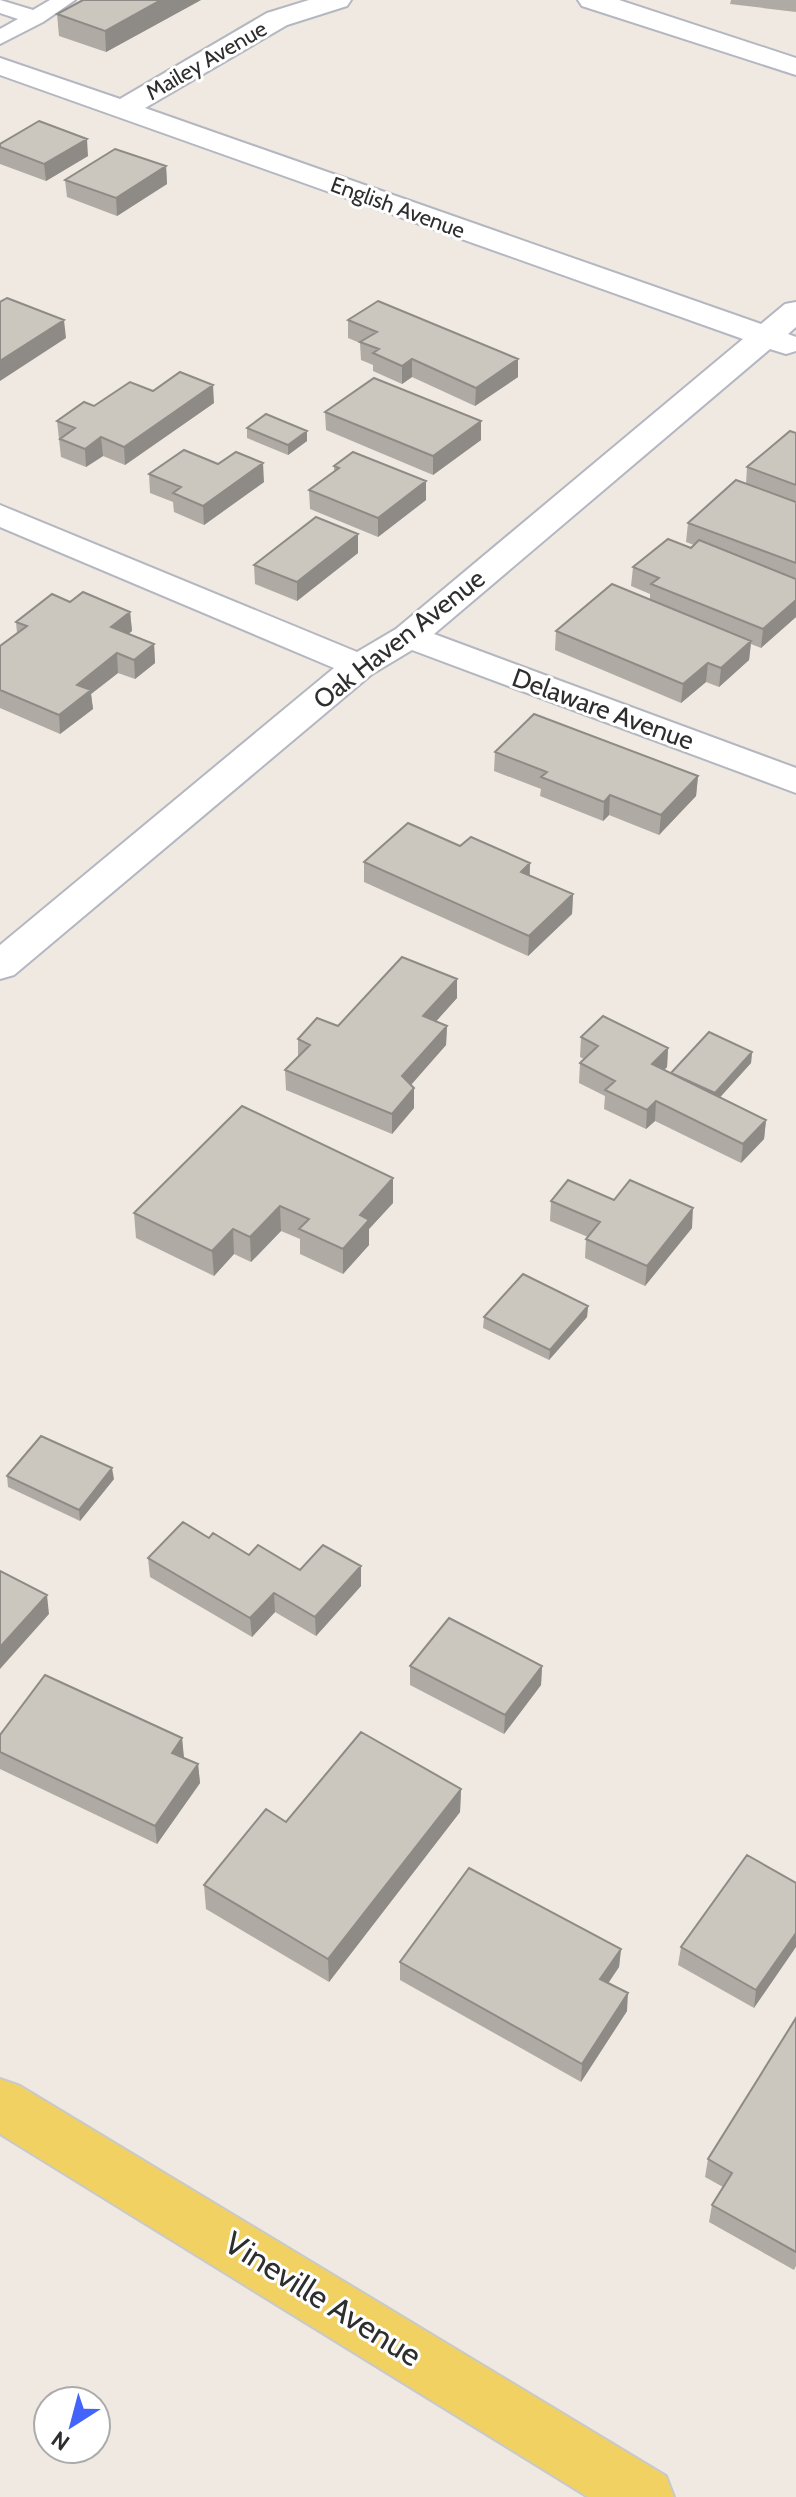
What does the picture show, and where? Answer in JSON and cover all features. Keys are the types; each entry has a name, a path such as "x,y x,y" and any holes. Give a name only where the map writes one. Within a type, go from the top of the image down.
{"main road":[{"name":"Vineville Avenue","path":"0,2104 644,2497"}],"street":[{"name":"Mailey Avenue","path":"123,109 277,19 337,0"},
{"path":"592,0 796,67"},
{"name":"English Avenue","path":"0,66 780,342"},
{"name":"Oak Haven Avenue","path":"0,966 359,666 409,637 780,342 796,311"},
{"path":"0,515 359,666"},
{"name":"Delaware Avenue","path":"409,637 796,781"}],"lane":[{"path":"0,38 65,0"},
{"path":"0,6 36,18"}],"building":[{"path":"83,0 161,0 105,31 57,14"},
{"path":"39,121 87,139 44,164 0,147 0,144"},
{"path":"115,149 166,166 116,198 65,180"},
{"path":"7,298 64,320 0,361 0,302"},
{"path":"378,301 518,359 476,388 412,359 402,366 373,353 379,349 360,342 377,332 348,320"},
{"path":"180,372 213,385 124,447 101,437 85,449 60,439 75,428 57,421 84,402 94,406 130,382 153,391"},
{"path":"374,378 481,421 433,456 325,412"},
{"path":"266,414 307,431 288,445 247,428"},
{"path":"790,431 796,433 796,485 747,467"},
{"path":"184,450 218,464 236,452 263,463 203,506 173,493 181,487 149,474"},
{"path":"353,452 426,481 378,518 309,490 339,468 334,466"},
{"path":"736,480 796,502 796,563 688,523"},
{"path":"316,517 358,534 297,582 254,565"},
{"path":"668,539 691,548 699,540 796,579 796,600 763,629 651,584 659,578 633,567"},
{"path":"612,584 751,641 721,668 708,663 683,684 556,631"},
{"path":"83,592 130,612 111,627 154,644 134,660 117,653 77,685 91,690 59,715 0,690 0,646 27,626 16,622 52,594 70,602"},
{"path":"534,714 698,776 661,815 610,795 604,802 541,777 547,772 495,752"},
{"path":"408,823 460,846 471,837 530,863 521,872 573,894 529,936 364,862"},
{"path":"402,957 457,979 423,1016 447,1026 402,1076 414,1088 392,1114 285,1070 310,1045 298,1039 317,1018 338,1026"},
{"path":"603,1016 668,1048 652,1064 766,1120 743,1144 656,1101 647,1110 605,1090 615,1081 580,1063 598,1046 581,1037"},
{"path":"709,1032 752,1052 715,1093 671,1073"},
{"path":"242,1106 393,1178 360,1215 369,1220 343,1249 299,1229 309,1219 280,1206 250,1237 233,1229 212,1251 134,1213"},
{"path":"568,1180 614,1200 630,1180 693,1208 647,1266 586,1239 600,1222 551,1201"},
{"path":"523,1274 588,1306 550,1350 484,1317"},
{"path":"41,1436 112,1468 79,1510 7,1476"},
{"path":"183,1522 209,1538 213,1533 249,1555 258,1545 300,1570 323,1545 361,1566 315,1617 274,1593 250,1618 148,1558"},
{"path":"0,1571 47,1595 0,1647"},
{"path":"449,1618 542,1666 505,1715 410,1666"},
{"path":"45,1675 182,1738 172,1753 198,1764 155,1826 0,1752 0,1735"},
{"path":"361,1732 461,1789 328,1959 204,1885 266,1809 286,1822"},
{"path":"747,1855 796,1883 796,1933 756,1990 681,1947"},
{"path":"469,1868 621,1949 600,1979 628,1993 582,2064 400,1962"},
{"path":"796,2018 796,2252 712,2205 732,2173 708,2159"}]}
